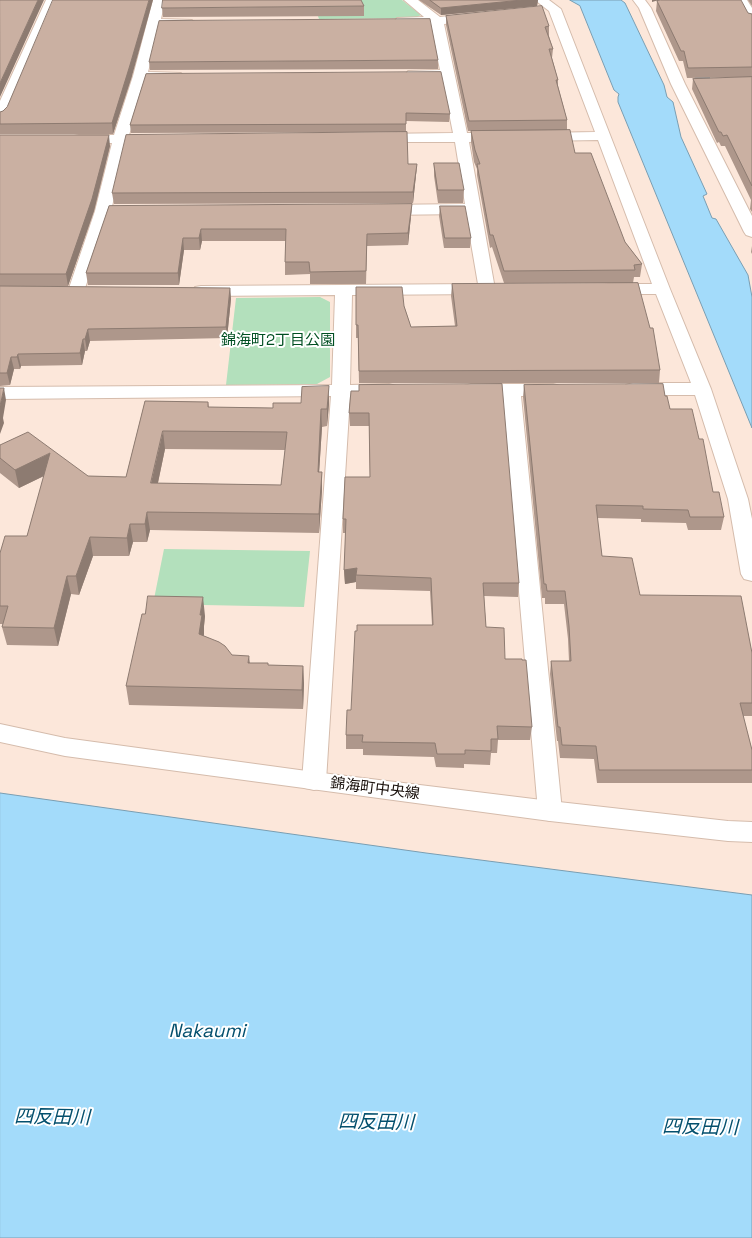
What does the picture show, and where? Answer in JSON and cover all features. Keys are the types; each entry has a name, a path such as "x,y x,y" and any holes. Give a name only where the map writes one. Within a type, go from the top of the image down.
{"street":[{"path":"0,117 52,0"},
{"path":"76,291 103,211 120,139 140,76 158,0"},
{"path":"186,291 495,289 473,209 461,137 437,21 410,0"},
{"path":"541,0 555,9 702,389 738,499 752,574"},
{"path":"741,0 752,19"},
{"path":"661,5 642,4 678,84 752,232"},
{"path":"531,11 555,9"},
{"path":"389,21 437,21 492,15"},
{"path":"153,23 200,23"},
{"path":"400,74 447,74"},
{"path":"140,76 187,76"},
{"path":"678,84 693,83"},
{"path":"366,138 603,136"},
{"path":"64,139 167,139"},
{"path":"371,210 473,209"},
{"path":"103,211 119,211"},
{"path":"590,289 662,288"},
{"path":"314,781 341,390 344,290"},
{"path":"615,389 702,389"},
{"path":"0,393 403,390"},
{"path":"457,390 567,390"},
{"path":"511,390 550,811"},
{"name":"錦海町中央線","path":"0,733 65,747 314,781 550,811 728,831 752,832"}],"green space":[{"path":"312,0 402,0 421,15 415,18 319,19"},
{"name":"錦海町2丁目公園","path":"320,297 330,302 330,377 317,384 226,385 236,298"},
{"path":"164,549 310,551 304,607 153,604"}],"water":[{"path":"570,0 621,0 625,3 664,85 667,97 673,102 681,137 707,194 703,196 712,218 716,219 748,275 752,297 752,428 618,102 619,94 614,90 580,6"},
{"name":"Nakaumi","path":"0,793 426,853 752,895 752,1238 0,1238"}],"building":[{"path":"0,0 38,0 0,83"},
{"path":"53,0 149,0 112,123 0,124 0,112 7,107"},
{"path":"163,0 361,0 364,6 162,8"},
{"path":"430,0 522,0 441,8"},
{"path":"741,0 748,13 752,14 752,67 688,68 684,51 681,51 657,1"},
{"path":"542,6 549,26 545,27 553,49 549,49 567,120 469,121 446,16"},
{"path":"430,19 438,60 149,62 159,21"},
{"path":"441,72 450,114 406,113 406,124 130,125 146,74"},
{"path":"752,77 752,186 727,135 723,136 721,132 719,132 693,79"},
{"path":"570,130 575,153 591,153 625,242 642,264 634,265 635,270 504,271 493,235 490,235 477,164 480,164 471,131"},
{"path":"407,132 408,164 417,164 413,192 112,193 126,135"},
{"path":"0,135 109,135 92,199 66,274 0,274"},
{"path":"434,163 459,163 464,190 438,190"},
{"path":"412,204 408,233 367,234 366,271 310,272 309,262 285,262 286,229 201,229 199,238 183,238 178,273 86,273 109,206"},
{"path":"440,206 465,206 471,238 445,238"},
{"path":"638,283 650,328 653,328 660,370 359,371 358,325 356,325 356,287 402,287 404,306 411,327 457,326 452,284"},
{"path":"0,286 230,288 226,327 88,329 85,339 83,339 80,353 18,354 17,357 11,357 7,373 0,373"},
{"path":"502,384 519,583 483,583 486,627 504,628 505,659 526,660 532,727 497,726 498,739 491,739 491,751 465,750 465,754 437,754 435,743 362,742 363,735 346,735 347,710 351,710 355,631 357,631 357,625 433,625 431,578 356,575 357,568 344,570 346,519 343,519 345,477 370,477 369,413 349,413 351,391 359,391 359,385"},
{"path":"663,384 665,396 667,396 670,409 692,409 699,439 703,439 713,492 719,492 724,517 690,517 688,510 643,509 643,506 596,505 602,556 632,558 640,595 741,596 752,653 752,703 740,703 752,750 752,770 599,770 596,746 562,745 560,727 558,727 551,661 571,661 569,626 565,591 547,591 546,584 544,584 524,385"},
{"path":"329,386 327,409 321,409 318,472 322,472 319,514 147,512 145,524 130,524 127,538 90,537 76,576 67,576 54,628 2,627 8,606 0,606 0,553 5,536 27,536 50,453 15,470 0,458 0,445 28,432 88,476 126,477 145,401 208,402 208,407 273,408 273,403 301,403 302,387","holes":["163,431 287,432 281,485 151,483"]},
{"path":"0,388 4,388 0,406"},
{"path":"148,596 203,597 199,634 219,642 225,646 232,655 249,656 248,663 303,666 302,690 126,686 142,614 145,614"}],"waterway":[{"path":"697,78 708,78"}],"water label":[{"name":"四反田川","path":"52,1118"},
{"name":"四反田川","path":"376,1123"},
{"name":"四反田川","path":"700,1128"}]}
